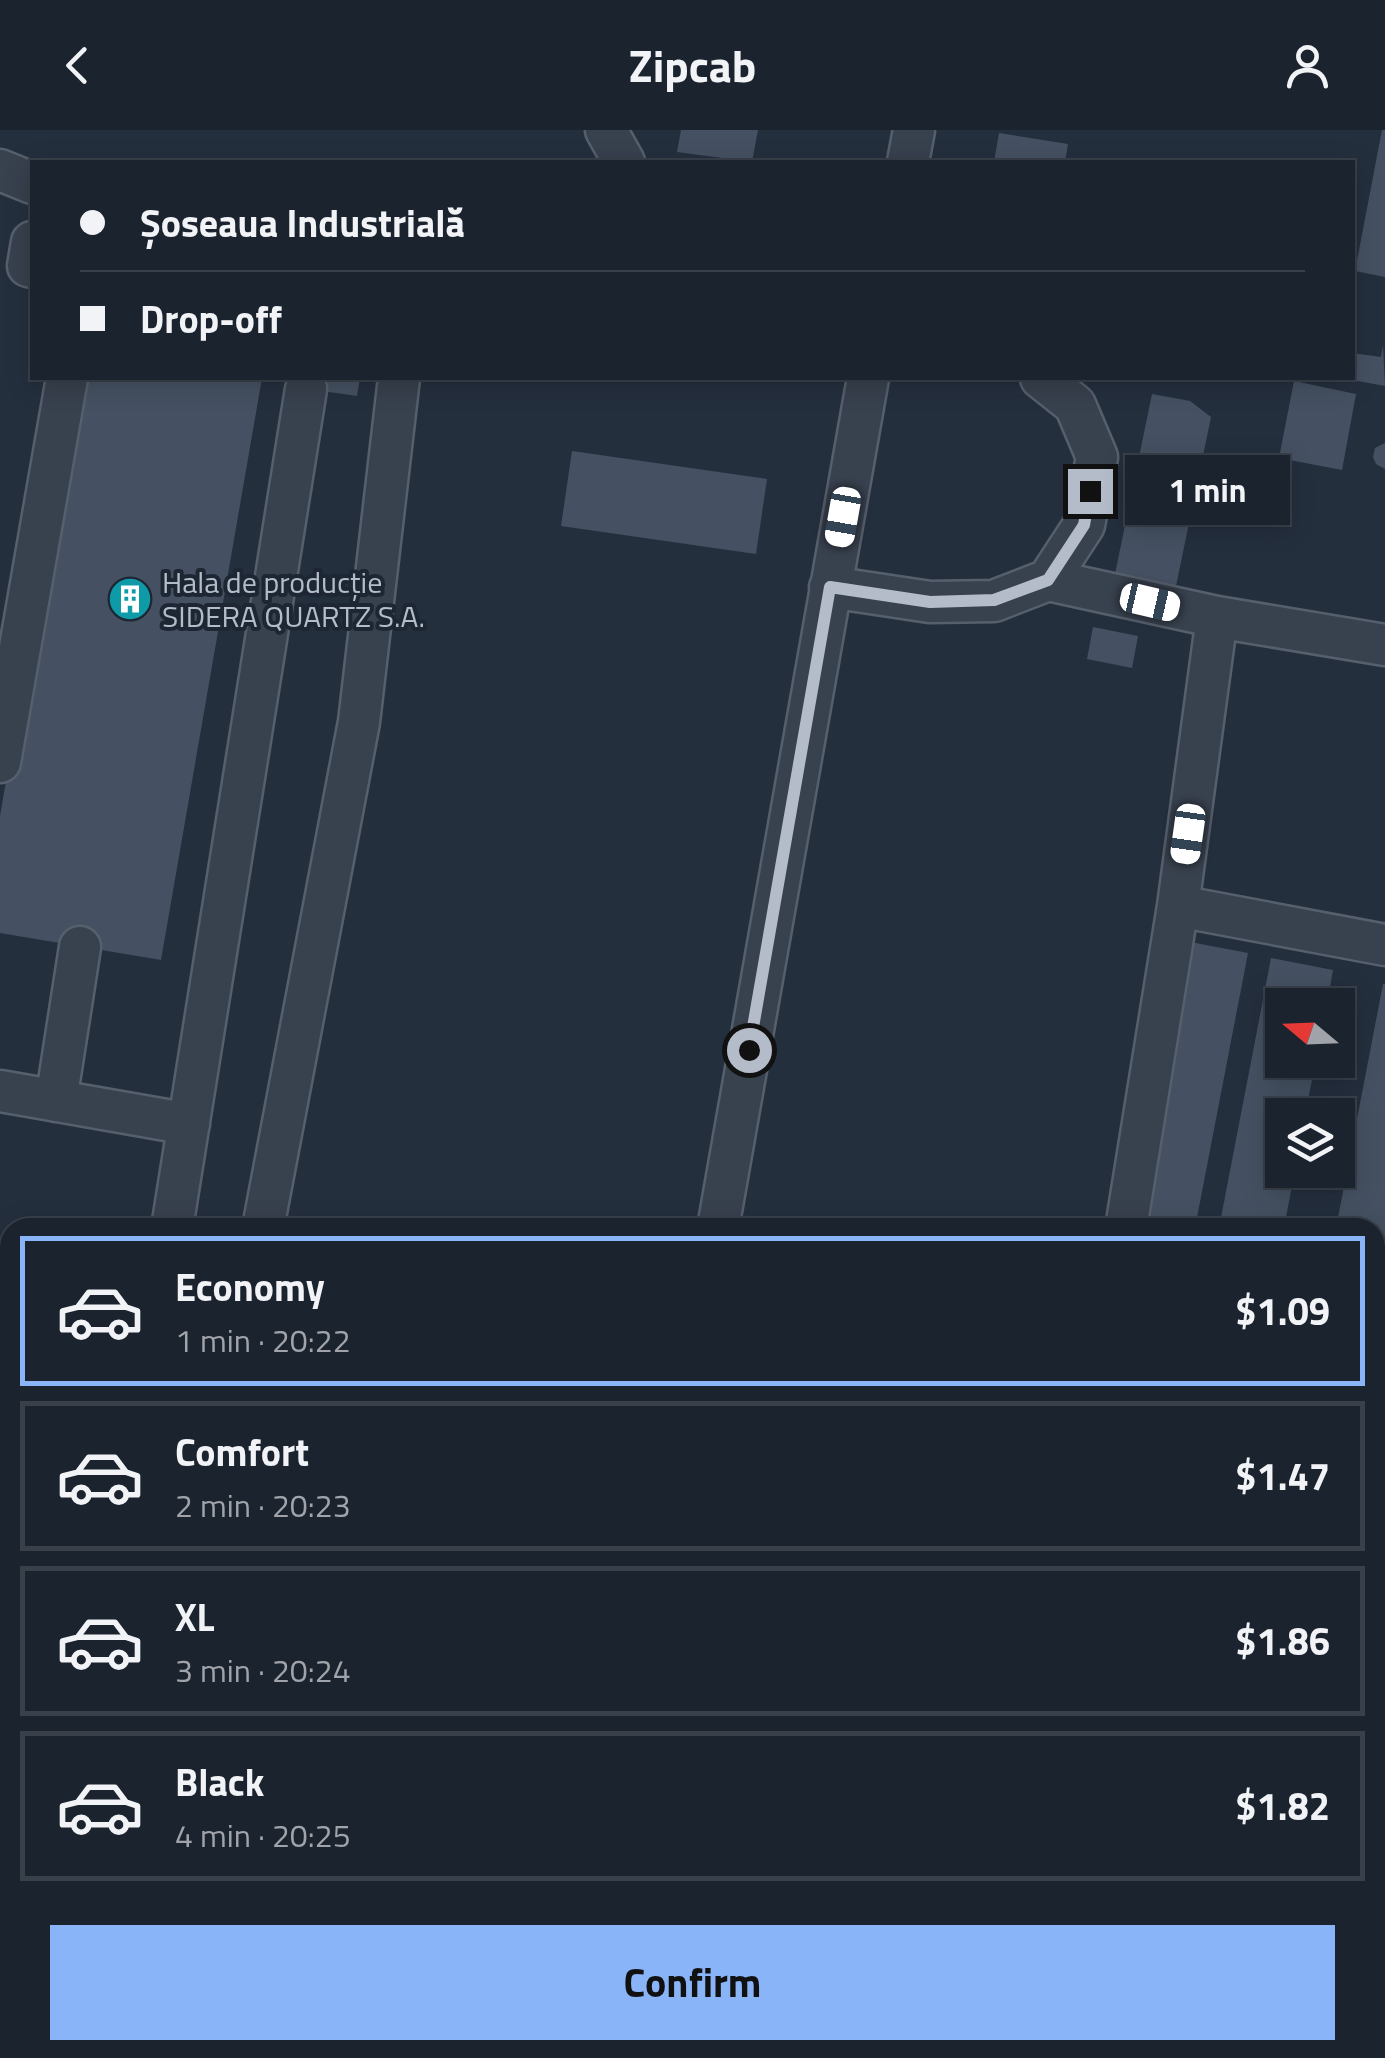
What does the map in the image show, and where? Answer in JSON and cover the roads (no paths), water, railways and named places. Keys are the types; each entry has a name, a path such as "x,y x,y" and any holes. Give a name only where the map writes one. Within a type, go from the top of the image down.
{"street":[{"path":"606,130 623,160"},
{"path":"908,160 914,130"},
{"path":"0,170 30,182"},
{"path":"0,762 67,380"},
{"path":"264,1218 359,722 398,380"},
{"path":"729,1218 830,587 868,380"},
{"path":"1043,380 1075,406 1097,457 1084,525 1048,580"},
{"path":"174,1218 306,389"},
{"path":"830,587 930,602 962,602 994,600 1048,580 1218,617 1385,645"},
{"path":"1128,1218 1178,906 1218,617"},
{"path":"1178,906 1385,945"},
{"path":"56,1101 80,946"},
{"path":"0,1091 189,1124"}],"place":[{"name":"Hala de producție SIDERA QUARTZ S.A.","path":"130,599"}]}
